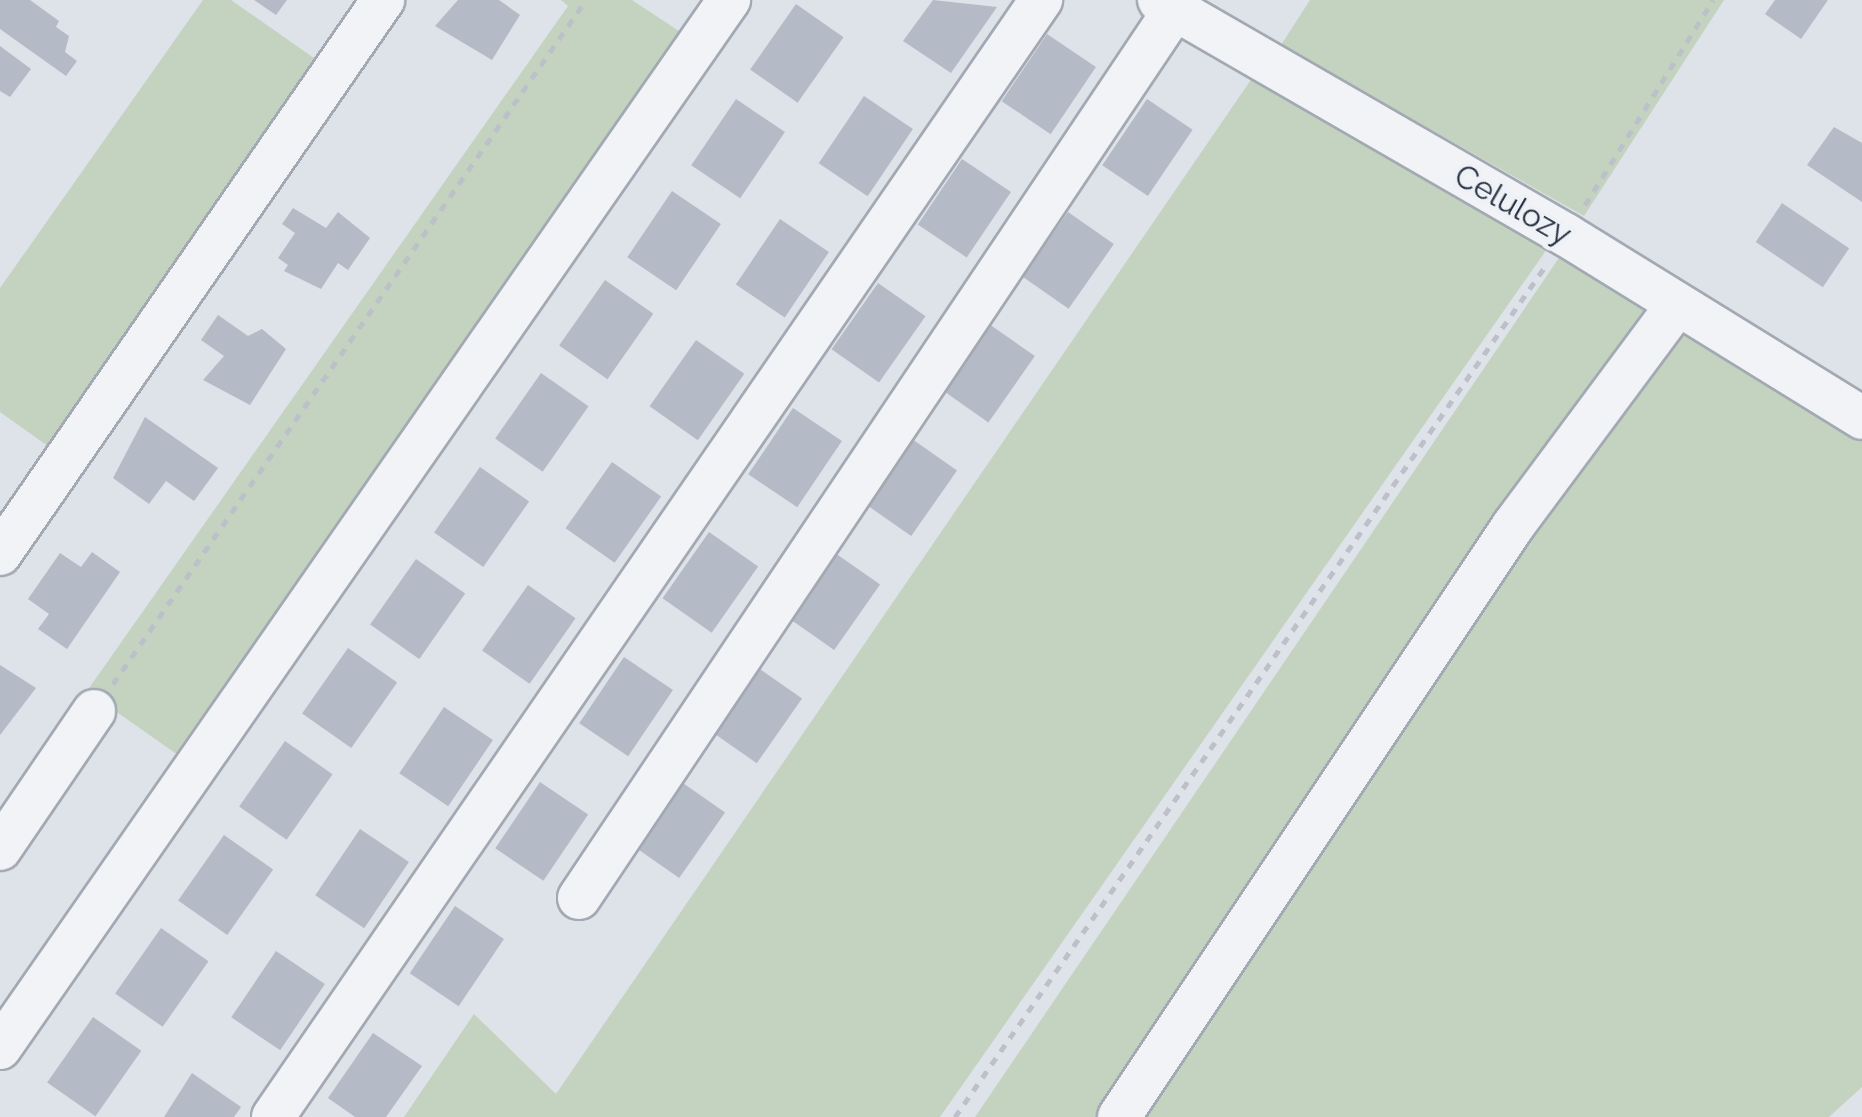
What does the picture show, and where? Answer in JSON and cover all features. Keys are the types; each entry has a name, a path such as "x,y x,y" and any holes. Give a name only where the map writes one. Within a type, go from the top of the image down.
{"street":[{"path":"0,554 383,0"},
{"path":"0,1048 729,0"},
{"path":"273,1117 1041,0"},
{"path":"579,898 1177,6"},
{"name":"Celulozy","path":"1177,6 1566,234 1862,418"},
{"path":"1119,1117 1513,526 1677,305"},
{"path":"0,848 94,711"}],"path":[{"path":"94,711 586,0"},
{"path":"955,1117 1566,234 1713,0"}],"green space":[{"path":"203,0 231,0 321,63 52,449 0,412 0,288"},
{"path":"561,0 632,0 688,37 185,760 87,691 568,6"},
{"path":"1310,0 1724,0 1584,216 1281,45"},
{"path":"1259,68 1554,239 940,1117 404,1117 474,1014 556,1094"},
{"path":"1565,249 1862,433 1862,1087 1829,1117 975,1117"}],"building":[{"path":"0,0 30,0 59,21 56,27 69,36 65,52 77,61 66,76 0,29"},
{"path":"254,0 287,0 276,15"},
{"path":"458,0 499,0 520,15 492,60 435,26"},
{"path":"933,0 997,7 951,73 903,41"},
{"path":"1775,0 1828,0 1801,39 1765,14"},
{"path":"796,4 844,37 798,103 750,70"},
{"path":"1047,34 1096,67 1051,134 1002,101"},
{"path":"0,46 31,69 10,97 0,91"},
{"path":"864,96 913,129 868,196 819,163"},
{"path":"736,99 785,132 740,198 691,165"},
{"path":"1147,99 1193,130 1148,196 1102,165"},
{"path":"1834,127 1862,143 1862,202 1807,165"},
{"path":"962,159 1011,192 967,257 918,224"},
{"path":"672,191 721,224 676,290 627,257"},
{"path":"1782,203 1849,248 1823,287 1756,242"},
{"path":"293,208 326,228 338,212 370,238 348,270 338,263 321,289 284,271 288,265 278,258 295,233 282,224"},
{"path":"1068,212 1114,244 1069,309 1023,277"},
{"path":"780,219 829,252 785,317 736,284"},
{"path":"605,280 653,314 607,379 559,346"},
{"path":"878,283 926,316 879,383 832,349"},
{"path":"218,315 248,336 262,329 286,349 250,405 203,380 224,356 201,340"},
{"path":"989,324 1035,356 988,422 943,390"},
{"path":"696,340 744,374 698,440 650,406"},
{"path":"541,373 589,406 543,472 495,439"},
{"path":"793,408 842,441 797,507 748,474"},
{"path":"145,417 218,468 194,501 166,481 149,504 113,478"},
{"path":"912,439 957,471 911,536 866,505"},
{"path":"612,462 661,496 615,563 566,528"},
{"path":"480,467 529,501 483,567 434,533"},
{"path":"709,532 758,566 712,633 663,598"},
{"path":"92,552 120,572 67,649 38,629 49,614 28,599 60,553 81,567"},
{"path":"835,553 880,585 834,650 789,619"},
{"path":"416,559 465,593 419,659 370,625"},
{"path":"528,585 576,618 530,684 482,651"},
{"path":"348,648 397,682 351,748 302,714"},
{"path":"624,657 673,690 628,756 579,723"},
{"path":"0,665 36,688 0,735"},
{"path":"757,667 802,699 757,763 712,732"},
{"path":"444,707 493,740 448,806 399,773"},
{"path":"285,741 333,774 287,840 239,807"},
{"path":"680,781 725,813 679,878 634,847"},
{"path":"540,782 588,814 543,881 495,848"},
{"path":"360,829 409,862 364,928 315,895"},
{"path":"224,835 273,869 227,935 178,901"},
{"path":"455,906 504,939 459,1006 410,973"},
{"path":"161,928 209,961 163,1027 115,994"},
{"path":"276,951 325,984 280,1050 231,1017"},
{"path":"93,1017 141,1051 95,1116 47,1083"},
{"path":"373,1033 422,1066 386,1117 355,1117 328,1098"},
{"path":"192,1073 241,1107 234,1117 164,1117"}]}
